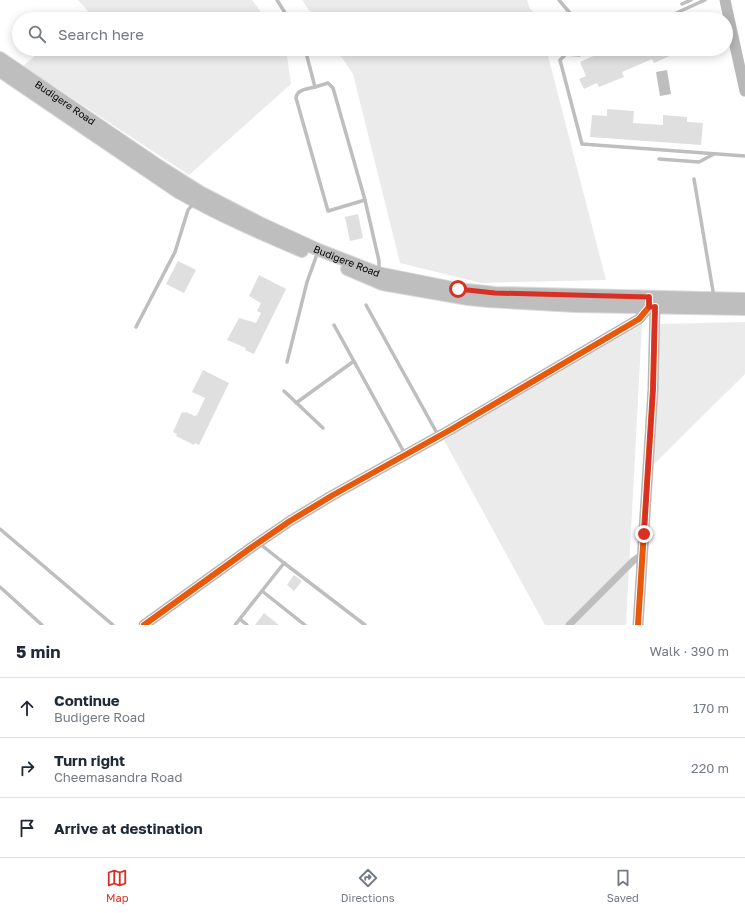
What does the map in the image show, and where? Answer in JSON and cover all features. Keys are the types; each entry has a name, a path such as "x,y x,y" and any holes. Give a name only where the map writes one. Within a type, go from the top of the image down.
{"main road":[{"name":"Budigere Road","path":"0,58 152,162 200,192 262,224 319,250 378,273 473,291 582,296 651,304 745,309"},
{"name":"Budigere Road","path":"0,71 153,176 196,202 316,257 382,284 468,299 575,306 651,304 714,298 745,298"}],"street":[{"path":"726,0 729,12"},
{"path":"733,34 745,91"},
{"path":"144,625 290,521 639,319 651,304"},
{"path":"638,625 653,389 651,304"},
{"path":"569,625 633,561 642,555"}],"lane":[{"path":"277,0 285,12"},
{"path":"560,0 569,12"},
{"path":"682,4 691,0"},
{"path":"678,12 705,0"},
{"path":"307,56 315,87"},
{"path":"564,56 560,60 582,144 745,156"},
{"path":"365,200 328,211 296,98 300,91 328,83 333,88 365,200 379,261 378,273"},
{"path":"660,159 699,162 715,154"},
{"path":"694,179 714,298"},
{"path":"136,328 175,252 188,210 196,202"},
{"path":"287,362 307,282 316,257"},
{"path":"366,305 439,436"},
{"path":"334,325 405,455"},
{"path":"296,403 354,361"},
{"path":"284,391 323,428"},
{"path":"0,529 113,625"},
{"path":"258,543 365,625"},
{"path":"235,625 284,563"},
{"path":"0,587 42,625"},
{"path":"262,591 305,625"},
{"path":"240,619 247,625"}],"shaded area":[{"path":"78,0 252,0 261,12 87,12 88,11"},
{"path":"302,0 527,0 530,9 534,12 310,12"},
{"path":"35,56 287,56 291,84 189,175 23,66"},
{"path":"341,56 548,56 606,280 481,283 400,263 353,74"},
{"path":"667,70 671,94 660,96 656,72"},
{"path":"745,322 745,374 653,465 659,324"},
{"path":"642,324 626,625 545,625 444,440"}],"building":[{"path":"593,56 670,56 654,63 652,59 622,72 624,77 599,87 597,83 584,89 579,79 586,76 580,62"},
{"path":"607,109 634,111 633,123 663,125 663,115 687,117 687,122 703,123 701,145 590,137 592,115 607,116"},
{"path":"358,214 363,238 350,241 345,217"},
{"path":"178,261 196,270 184,293 166,284"},
{"path":"259,275 286,289 254,354 245,350 246,348 227,340 239,318 256,323 261,313 257,311 261,303 249,296"},
{"path":"203,370 229,383 199,445 195,443 194,445 176,436 177,434 173,432 182,412 195,416 197,415 205,398 192,392"},
{"path":"294,575 302,581 294,591 287,585"},
{"path":"264,613 279,625 255,625"}],"cycle path":[{"path":"144,625 290,521 333,495 450,430 639,319 649,307 649,297"},
{"path":"638,625 653,389 655,307"}],"route":[{"path":"458,289 495,293 649,297 649,307 655,307 653,389 644,534"}]}
